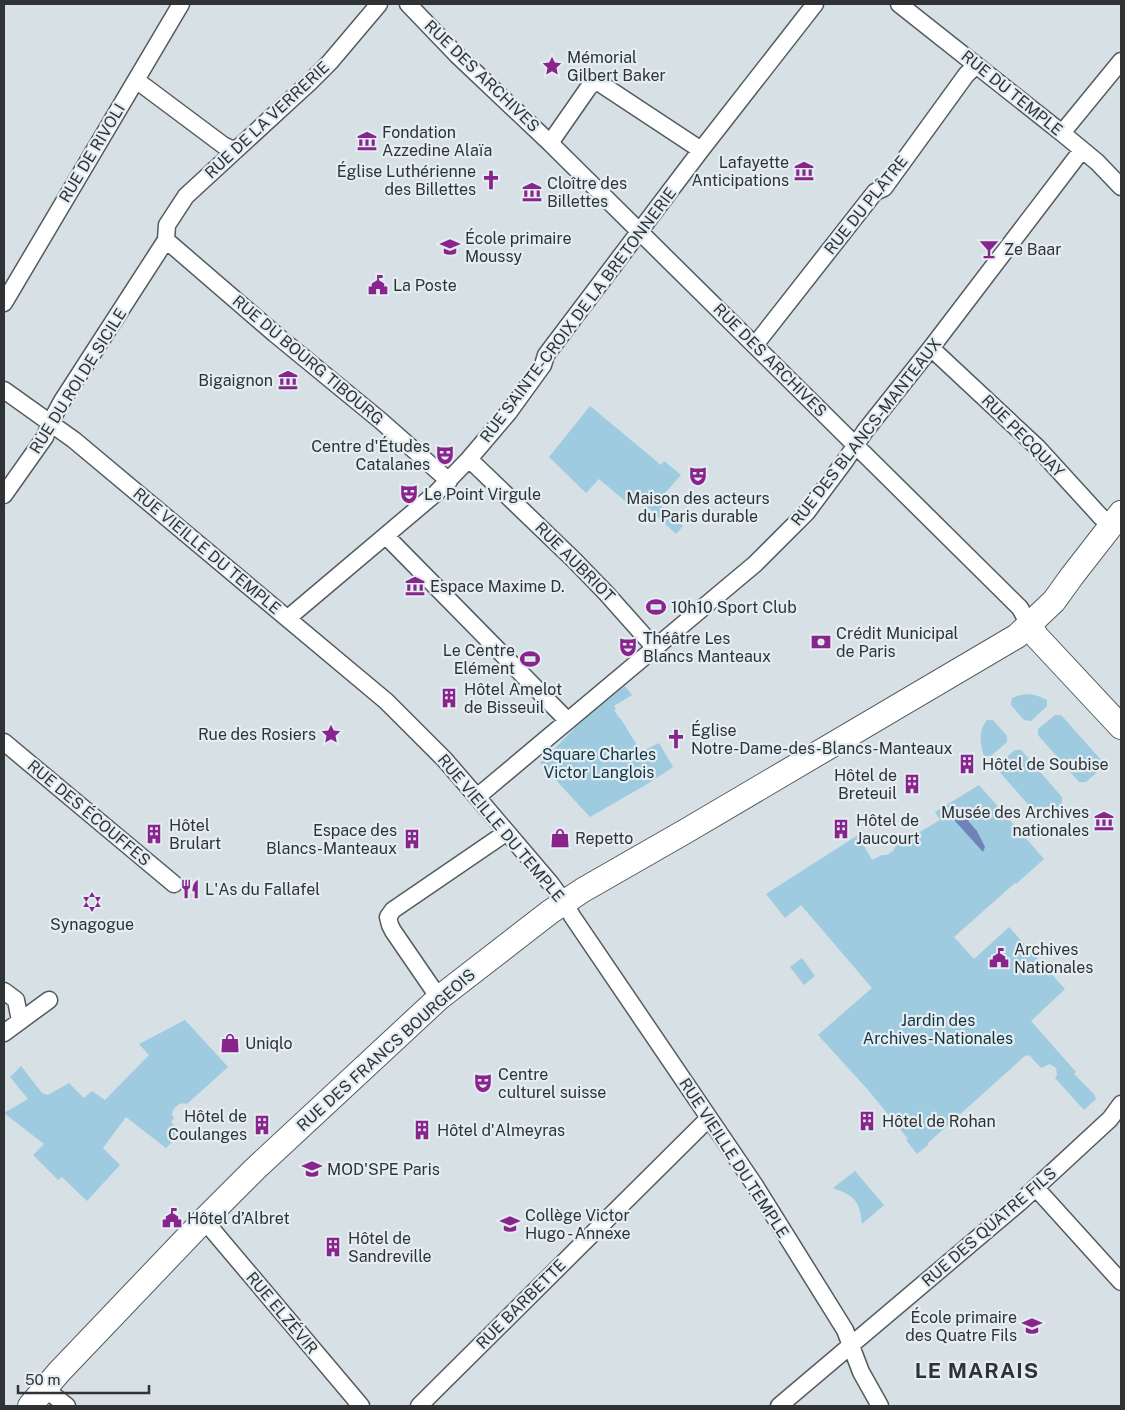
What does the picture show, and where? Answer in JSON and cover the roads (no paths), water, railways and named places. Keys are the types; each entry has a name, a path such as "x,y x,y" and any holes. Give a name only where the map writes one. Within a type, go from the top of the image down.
{"street":[{"name":"RUE DE RIVOLI","path":"4,303 181,4"},
{"name":"RUE DE LA VERRERIE","path":"166,240 167,225 186,196 310,82 330,62 379,4"},
{"name":"RUE DES ARCHIVES","path":"408,4 457,55 640,231 1020,608 1037,638 1121,727"},
{"name":"RUE SAINTE-CROIX DE LA BRETONNERIE","path":"288,618 436,493 469,459 508,412 543,365 546,355 701,150 815,4"},
{"name":"RUE DU TEMPLE","path":"899,4 1062,132 1121,187"},
{"path":"1062,132 1121,61"},
{"name":"RUE DU PLÂTRE","path":"755,345 875,192 884,188 966,75 976,65"},
{"path":"136,80 223,145 235,150"},
{"path":"550,143 594,82 601,84 701,150"},
{"name":"RUE DES BLANCS-MANTEAUX","path":"477,797 755,564 807,512 846,461 865,431 931,348 1082,150"},
{"name":"RUE DU ROI DE SICILE","path":"4,495 45,437 62,401 166,240"},
{"name":"RUE DU BOURG TIBOURG","path":"166,240 275,334 381,421 448,481"},
{"name":"RUE PECQUAY","path":"931,348 1037,446 1100,517 1116,519"},
{"name":"RUE VIEILLE DU TEMPLE","path":"4,390 74,440 386,701 445,760 477,797 564,902 754,1184 845,1330 861,1372 880,1406"},
{"name":"RUE AUBRIOT","path":"469,459 574,560 655,648"},
{"name":"RUE DES FRANCS BOURGEOIS","path":"37,1397 204,1220 255,1169 440,998 564,902 1017,636 1054,601 1116,519"},
{"path":"386,536 568,721"},
{"name":"RUE DES ÉCOUFFES","path":"4,742 174,884"},
{"path":"440,998 393,931 388,917 393,910 507,832"},
{"path":"4,991 16,1000 20,1021"},
{"path":"4,1033 49,1000"},
{"name":"RUE DES QUATRE FILS","path":"779,1406 1036,1188 1110,1119 1121,1104"},
{"name":"RUE BARBETTE","path":"418,1406 709,1118"},
{"path":"1036,1188 1121,1282"},
{"name":"RUE ELZÉVIR","path":"204,1220 360,1406"},
{"path":"37,1397 67,1406"}],"water":[{"path":"964,810 968,814 969,822 977,831 985,847 983,852 955,821 955,816 959,811"}],"place":[{"name":"Mémorial Gilbert Baker","path":"552,66"},
{"name":"Fondation Azzedine Alaïa","path":"367,141"},
{"name":"Lafayette Anticipations","path":"804,171"},
{"name":"Église Luthérienne des Billettes","path":"491,180"},
{"name":"Cloître des Billettes","path":"532,192"},
{"name":"École primaire Moussy","path":"450,247"},
{"name":"Ze Baar","path":"989,249"},
{"name":"La Poste","path":"378,285"},
{"name":"Bigaignon","path":"288,380"},
{"name":"Centre d'Études Catalanes","path":"445,455"},
{"name":"Maison des acteurs du Paris durable","path":"698,476"},
{"name":"Le Point Virgule","path":"409,494"},
{"name":"Espace Maxime D.","path":"415,586"},
{"name":"10h10 Sport Club","path":"656,607"},
{"name":"Crédit Municipal de Paris","path":"821,642"},
{"name":"Théâtre Les Blancs Manteaux","path":"628,647"},
{"name":"Le Centre Elément","path":"530,659"},
{"name":"Hôtel Amelot de Bisseuil","path":"449,698"},
{"name":"Rue des Rosiers","path":"331,734"},
{"name":"Église Notre-Dame-des-Blancs-Manteaux","path":"676,739"},
{"name":"Hôtel de Soubise","path":"967,764"},
{"name":"Hôtel de Breteuil","path":"912,784"},
{"name":"Musée des Archives nationales","path":"1104,821"},
{"name":"Hôtel de Jaucourt","path":"841,829"},
{"name":"Hôtel Brulart","path":"154,834"},
{"name":"Repetto","path":"560,838"},
{"name":"Espace des Blancs-Manteaux","path":"412,839"},
{"name":"L'As du Fallafel","path":"190,889"},
{"name":"Synagogue","path":"92,902"},
{"name":"Archives Nationales","path":"999,958"},
{"name":"Uniqlo","path":"230,1043"},
{"name":"Centre culturel suisse","path":"483,1083"},
{"name":"Hôtel de Rohan","path":"867,1121"},
{"name":"Hôtel de Coulanges","path":"262,1125"},
{"name":"Hôtel d'Almeyras","path":"422,1130"},
{"name":"MOD'SPE Paris","path":"312,1169"},
{"name":"Hôtel d’Albret","path":"172,1218"},
{"name":"Collège Victor Hugo - Annexe","path":"510,1224"},
{"name":"Hôtel de Sandreville","path":"333,1247"},
{"name":"École primaire des Quatre Fils","path":"1032,1326"}],"district":[{"name":"LE MARAIS","path":"977,1370"}],"park label":[{"name":"Square Charles Victor Langlois","path":"599,763"},
{"name":"Jardin des Archives-Nationales","path":"938,1029"}]}
